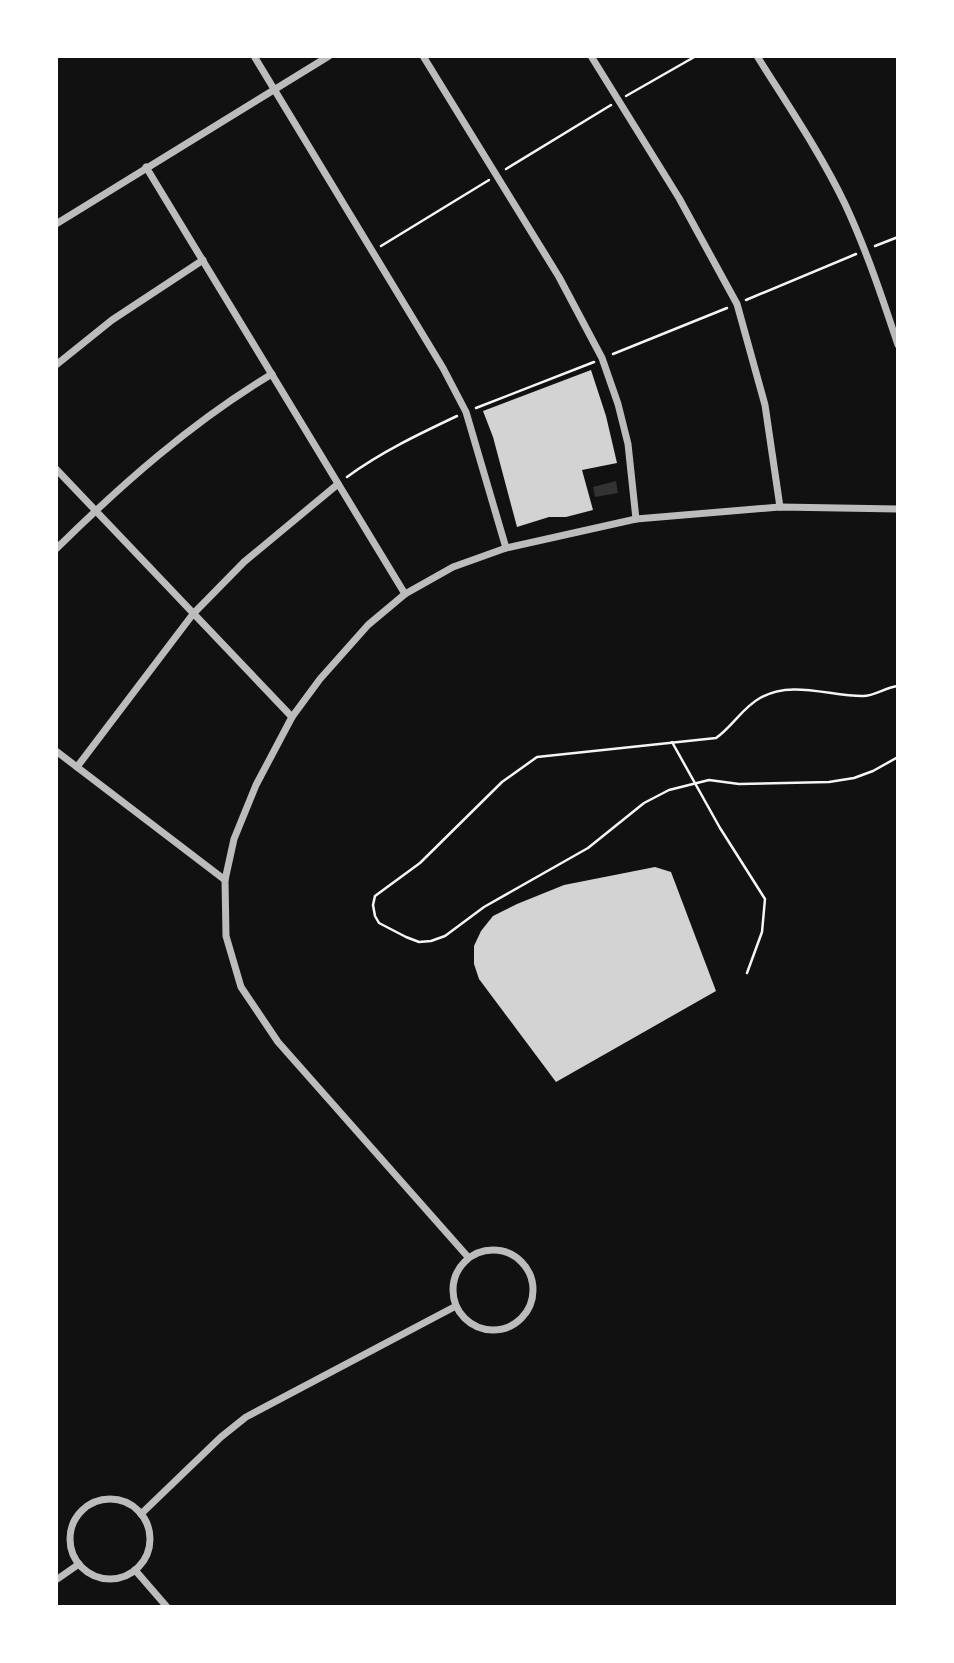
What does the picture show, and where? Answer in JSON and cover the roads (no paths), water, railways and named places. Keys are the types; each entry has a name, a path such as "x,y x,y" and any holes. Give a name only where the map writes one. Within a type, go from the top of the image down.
{"street":[{"path":"254,56 374,250 466,412 506,548"},
{"path":"56,224 329,56"},
{"path":"423,56 559,277 602,358 628,444 636,519"},
{"path":"590,56 679,198 737,304 765,405 780,507"},
{"path":"757,56 830,176 865,251 898,345"},
{"path":"146,167 405,594"},
{"path":"56,365 112,320 203,260"},
{"path":"56,549 95,511 186,432 272,374"},
{"path":"56,469 292,718"},
{"path":"77,767 194,614 244,562 338,484"},
{"path":"468,1258 278,1042 241,987 226,936 225,880 234,839 252,796 292,718 320,680 368,625 405,594 453,568 506,548 636,519 780,507 898,509"},
{"path":"56,751 225,880"},
{"path":"494,1249 507,1252 519,1259 533,1280 531,1304 526,1314 507,1328 483,1329 471,1324 462,1317 456,1306 452,1293 458,1267 480,1251 494,1249"},
{"path":"141,1514 221,1437 246,1418 456,1306"},
{"path":"107,1499 120,1500 132,1505 141,1514 148,1525 149,1550 135,1570 124,1576 100,1577 79,1564 70,1542 71,1530 84,1509 107,1499"},
{"path":"56,1580 79,1564"},
{"path":"135,1570 167,1607"}]}
